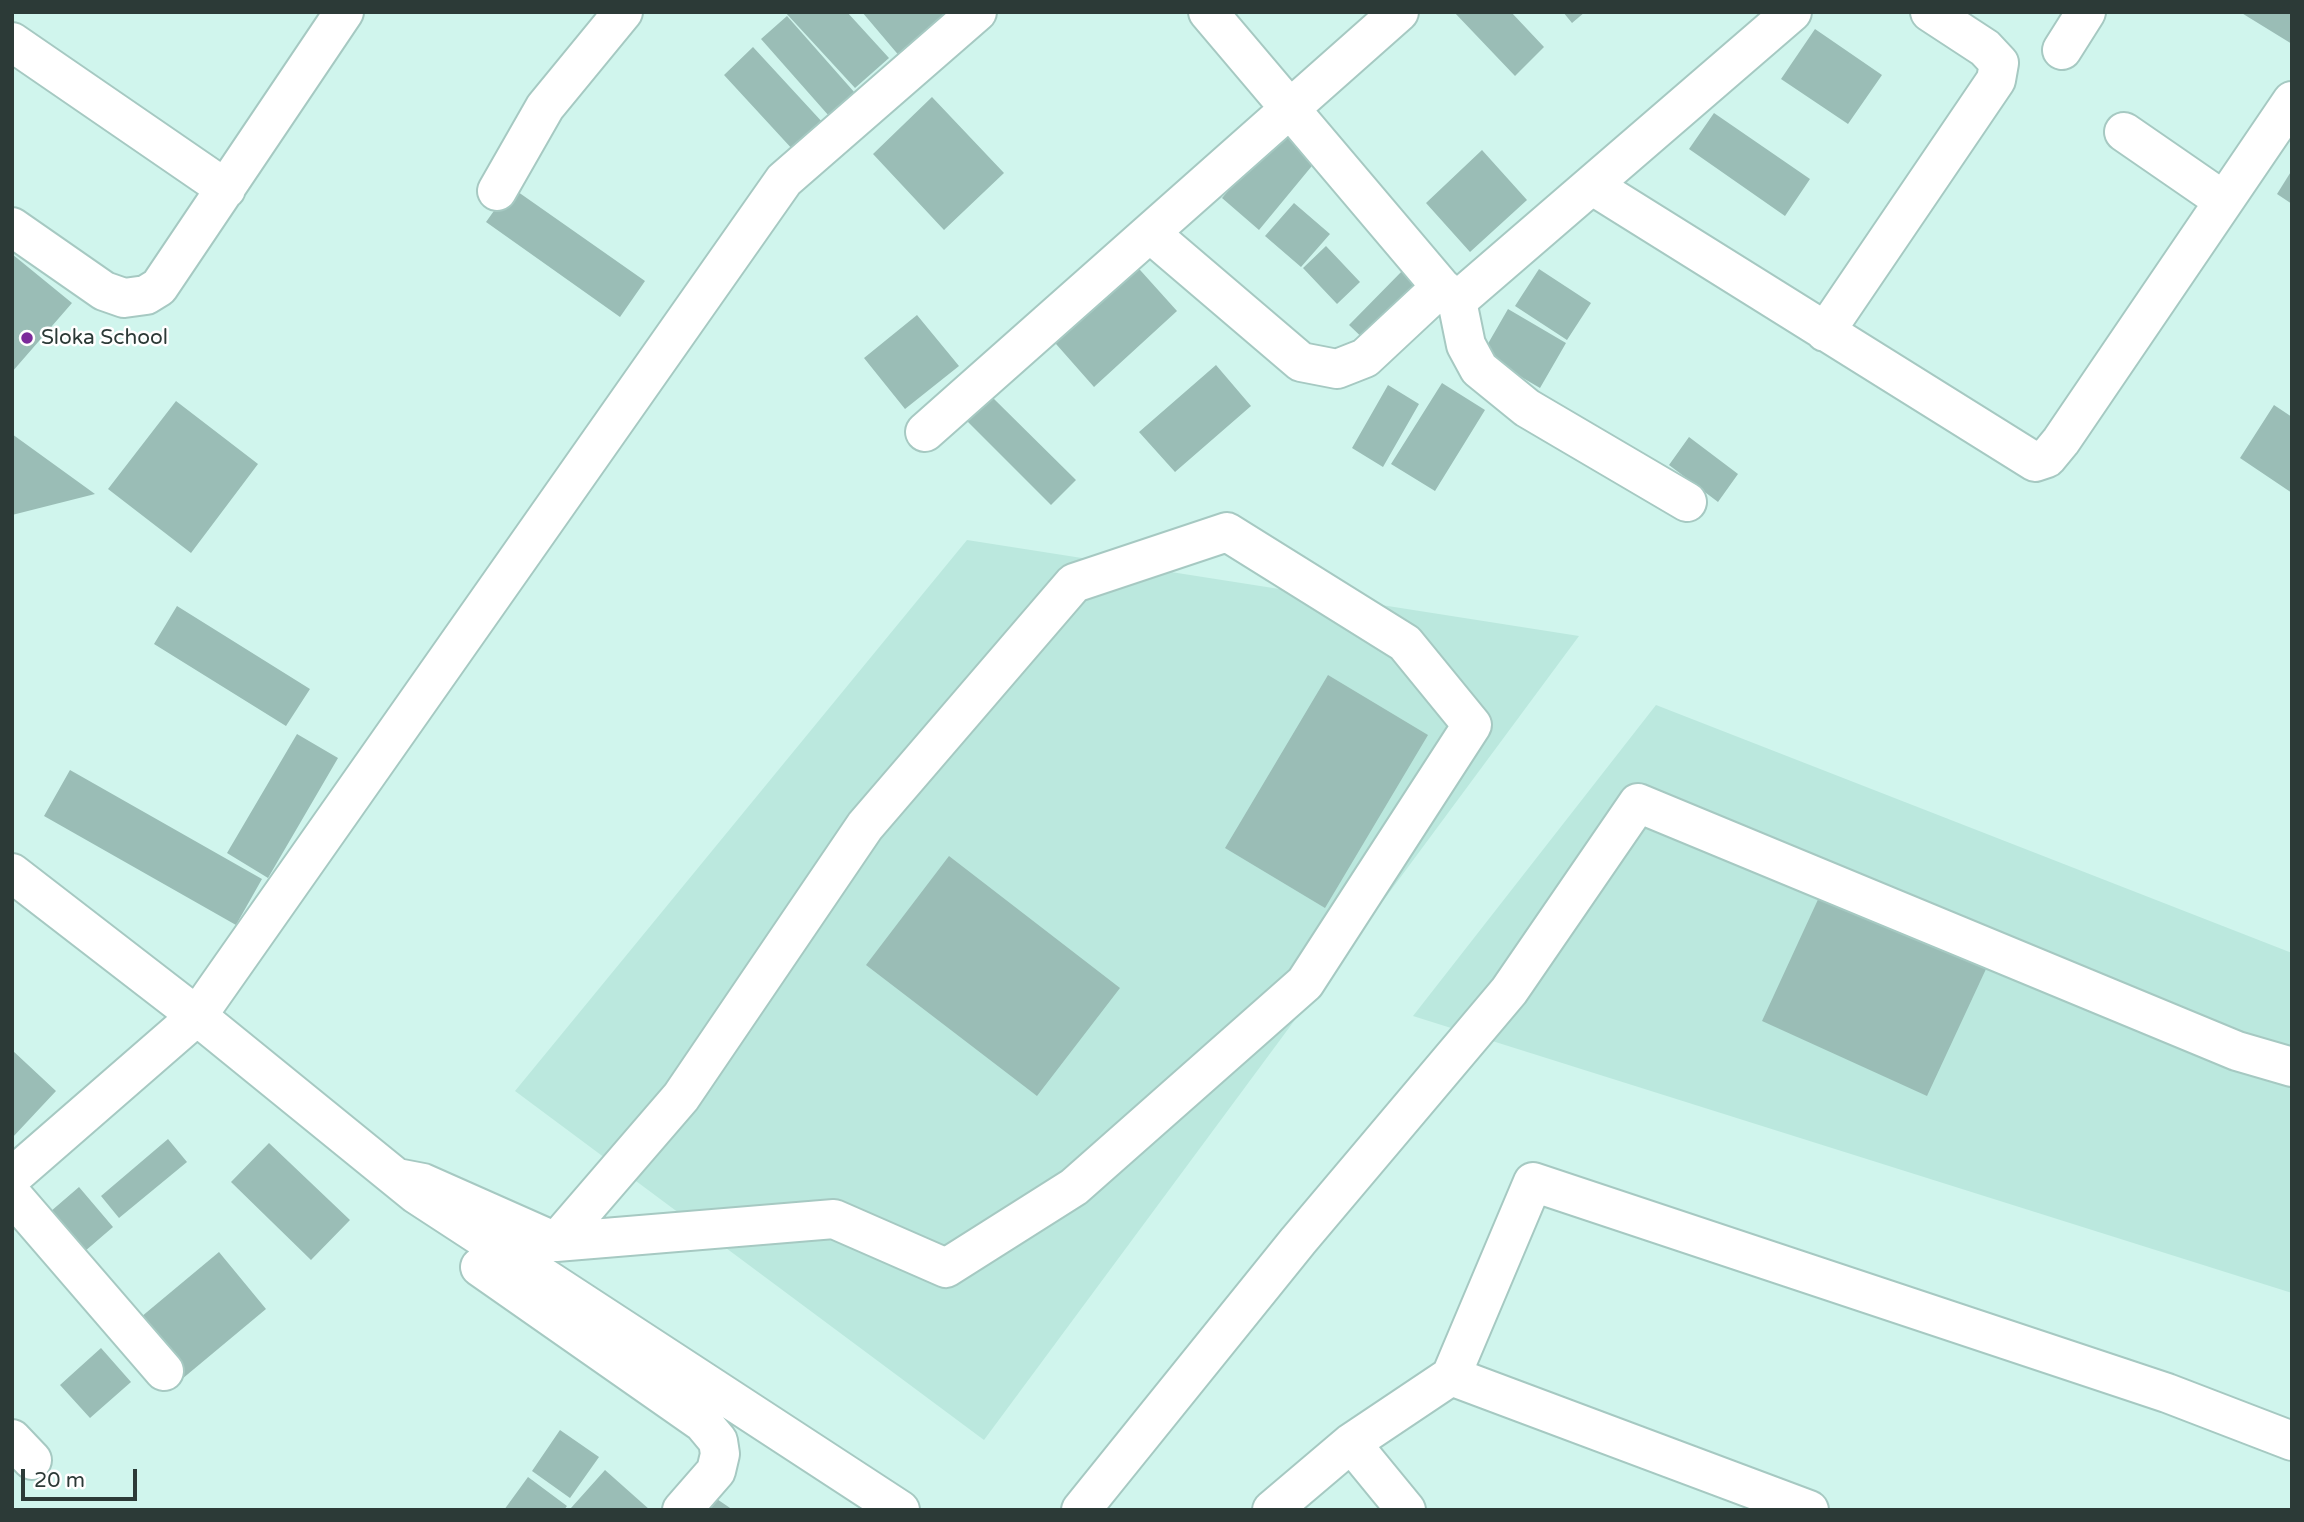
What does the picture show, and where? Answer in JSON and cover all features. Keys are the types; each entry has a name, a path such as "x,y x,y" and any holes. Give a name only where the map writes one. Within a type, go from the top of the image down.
{"street":[{"path":"12,228 104,291 124,298 146,295 159,287 344,12"},
{"path":"497,191 545,107 623,12"},
{"path":"1208,12 1449,294 1466,345 1479,369 1527,408 1687,502"},
{"path":"925,432 1292,110 1399,12"},
{"path":"1151,234 1301,362 1337,369 1365,358 1593,186 1793,12"},
{"path":"1825,332 1996,80 1999,63 1985,48 1930,12"},
{"path":"2062,50 2086,12"},
{"path":"12,1177 197,1016 784,180 965,16"},
{"path":"12,41 226,189"},
{"path":"1593,186 2018,454 2035,462 2048,458 2292,101"},
{"path":"2124,132 2224,201"},
{"path":"397,1178 423,1183 556,1242 834,1219 946,1268 1074,1187 1305,983 1472,725 1405,643 1227,532 1074,583 865,826 681,1097 556,1242"},
{"path":"1081,1510 1298,1241 1509,991 1638,803 2237,1051 2292,1067"},
{"path":"12,873 197,1016 397,1178 545,1280 900,1510"},
{"path":"397,1178 408,1217 703,1423 718,1441 720,1454 716,1471 682,1510"},
{"path":"1272,1510 1351,1443 1451,1376 1533,1182 2166,1393 2292,1441"},
{"path":"12,1195 164,1371"},
{"path":"1451,1376 1809,1510"},
{"path":"1351,1443 1406,1510"}],"shaded area":[{"path":"967,540 1579,636 984,1440 515,1091"},
{"path":"1656,705 2292,953 2292,1293 1413,1016"}],"building":[{"path":"785,12 847,12 889,58 855,88"},
{"path":"862,12 941,12 947,19 901,58"},
{"path":"1454,12 1511,12 1544,47 1515,76"},
{"path":"1563,12 1585,12 1572,23"},
{"path":"2240,12 2292,12 2292,44"},
{"path":"787,16 855,93 829,116 761,39"},
{"path":"1815,29 1882,75 1848,124 1781,79"},
{"path":"753,47 824,124 794,151 724,75"},
{"path":"932,97 1004,173 944,230 873,154"},
{"path":"1714,113 1810,179 1785,216 1689,149"},
{"path":"1280,130 1316,161 1259,230 1222,198"},
{"path":"1482,150 1527,200 1470,252 1426,203"},
{"path":"2292,170 2292,204 2277,194"},
{"path":"511,187 645,281 620,317 486,222"},
{"path":"1294,203 1330,234 1301,267 1265,236"},
{"path":"1326,246 1360,282 1337,304 1303,268"},
{"name":"Sloka School","path":"12,254 72,303 12,372"},
{"path":"1132,261 1177,311 1094,387 1049,336"},
{"path":"1405,268 1427,289 1371,346 1349,325"},
{"path":"1539,269 1591,303 1567,340 1515,306"},
{"path":"1508,309 1566,343 1540,388 1482,354"},
{"path":"917,315 959,366 905,409 864,358"},
{"path":"1216,365 1251,406 1175,472 1139,432"},
{"path":"1442,383 1485,410 1435,491 1391,464"},
{"path":"1388,385 1419,404 1383,467 1352,448"},
{"path":"991,396 1076,480 1051,505 967,421"},
{"path":"176,401 258,464 191,553 108,489"},
{"path":"2274,405 2292,417 2292,493 2240,458"},
{"path":"12,434 95,494 12,515"},
{"path":"1689,437 1738,474 1718,502 1669,465"},
{"path":"177,606 310,689 286,726 154,644"},
{"path":"1328,675 1428,735 1325,908 1225,848"},
{"path":"297,734 338,758 268,878 227,853"},
{"path":"70,770 262,879 236,925 44,816"},
{"path":"949,856 1120,988 1037,1096 866,965"},
{"path":"1821,893 1986,969 1927,1096 1762,1021"},
{"path":"12,1050 56,1091 12,1138"},
{"path":"168,1139 187,1162 119,1218 101,1196"},
{"path":"269,1143 350,1220 311,1260 231,1182"},
{"path":"79,1187 113,1227 77,1258 43,1218"},
{"path":"219,1252 266,1309 182,1379 135,1322"},
{"path":"101,1348 131,1382 90,1418 60,1385"},
{"path":"560,1430 599,1457 570,1498 532,1471"},
{"path":"605,1470 650,1510 571,1508"},
{"path":"528,1477 567,1506 564,1510 504,1510"},
{"path":"711,1495 733,1510 701,1510"}],"place":[{"name":"Sloka School","path":"27,338"}]}
